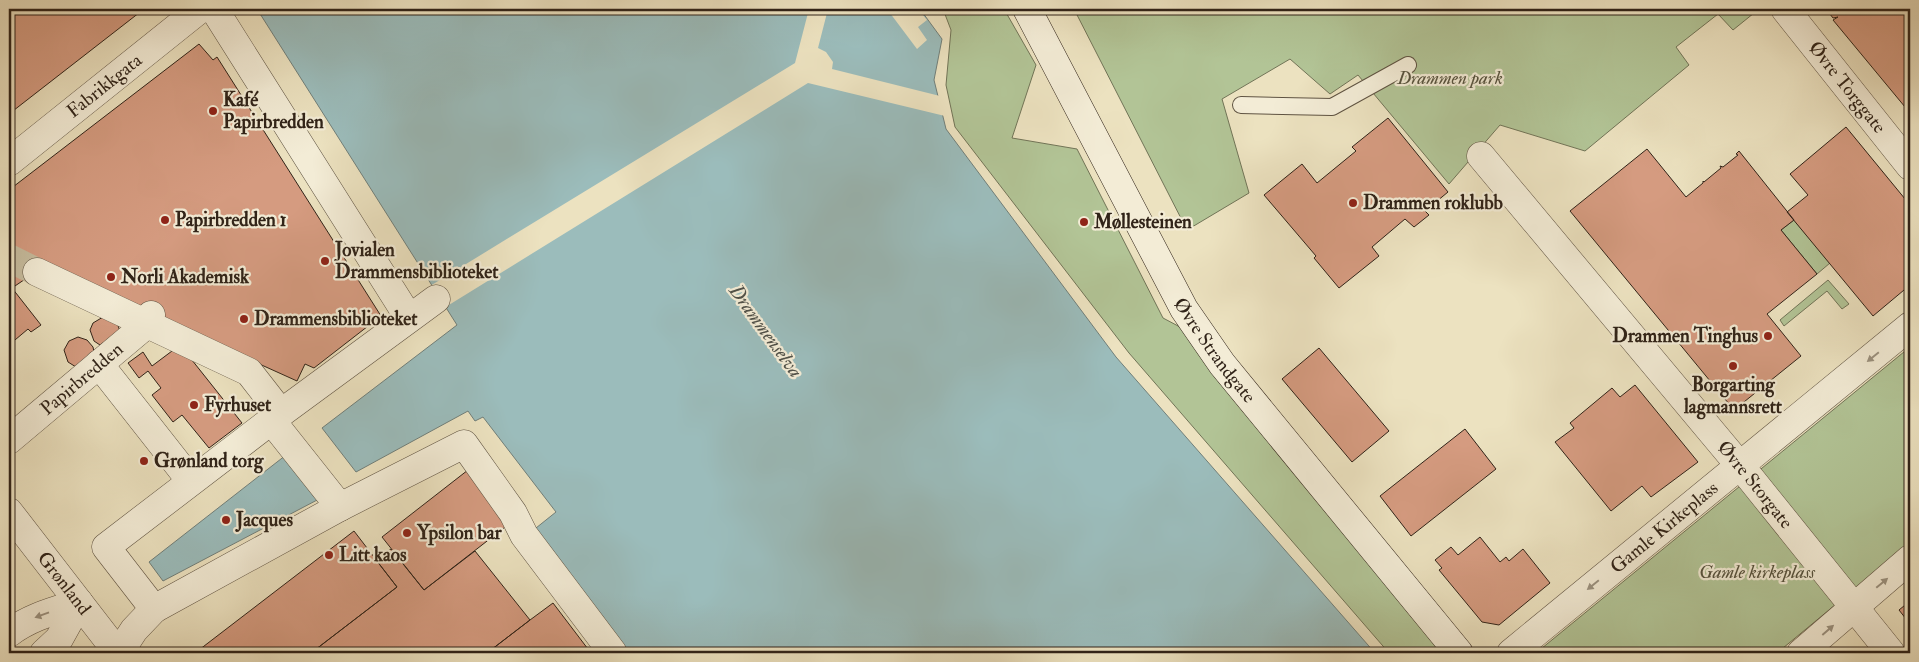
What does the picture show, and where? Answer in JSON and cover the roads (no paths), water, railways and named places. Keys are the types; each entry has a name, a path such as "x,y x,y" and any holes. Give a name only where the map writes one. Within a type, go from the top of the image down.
{"street":[{"name":"Fabrikkgata","path":"9,162 200,9"},
{"path":"214,9 365,269 409,318"},
{"name":"Øvre Strandgate","path":"1027,9 1184,309 1222,364 1459,653"},
{"name":"Øvre Torggate","path":"1785,9 1910,166"},
{"name":"Øvre Storgate","path":"1482,156 1891,653"},
{"path":"37,272 149,320 249,372 276,416 340,507"},
{"path":"154,609 106,547 276,416 436,299"},
{"name":"Papirbredden","path":"9,440 149,320"},
{"name":"Gamle Kirkeplass","path":"1511,653 1910,326"},
{"path":"99,364 191,481"},
{"path":"119,653 134,630 154,609 340,507 464,444 513,513 524,535 613,653"},
{"name":"Grønland","path":"9,512 119,653"},
{"path":"1801,653 1910,560"},
{"path":"9,633 24,622 42,614 79,603"},
{"path":"44,653 59,640 79,603"}],"lane":[{"path":"1241,105 1332,107 1408,65"}],"water":[{"name":"Drammenselva","path":"257,9 920,9 942,39 934,80 946,129 1116,357 1375,653 624,653 531,532 556,512 483,417 475,421 468,411 356,472 322,428 457,325"},
{"path":"286,455 319,499 163,581 149,562"}],"tunnel":[{"path":"9,258 37,272"}],"place":[{"name":"Kafé Papirbredden","path":"213,111"},
{"name":"Drammen roklubb","path":"1353,203"},
{"name":"Papirbredden 1","path":"165,220"},
{"name":"Møllesteinen","path":"1084,222"},
{"name":"Jovialen Drammensbiblioteket","path":"325,261"},
{"name":"Norli Akademisk","path":"111,277"},
{"name":"Drammensbiblioteket","path":"244,319"},
{"name":"Drammen Tinghus","path":"1768,336"},
{"name":"Borgarting lagmannsrett","path":"1733,366"},
{"name":"Fyrhuset","path":"194,405"},
{"name":"Grønland torg","path":"144,461"},
{"name":"Jacques","path":"226,520"},
{"name":"Ypsilon bar","path":"407,533"},
{"name":"Litt kaos","path":"329,555"}],"park label":[{"name":"Drammen park","path":"1450,78"},
{"name":"Gamle kirkeplass","path":"1757,572"}]}
